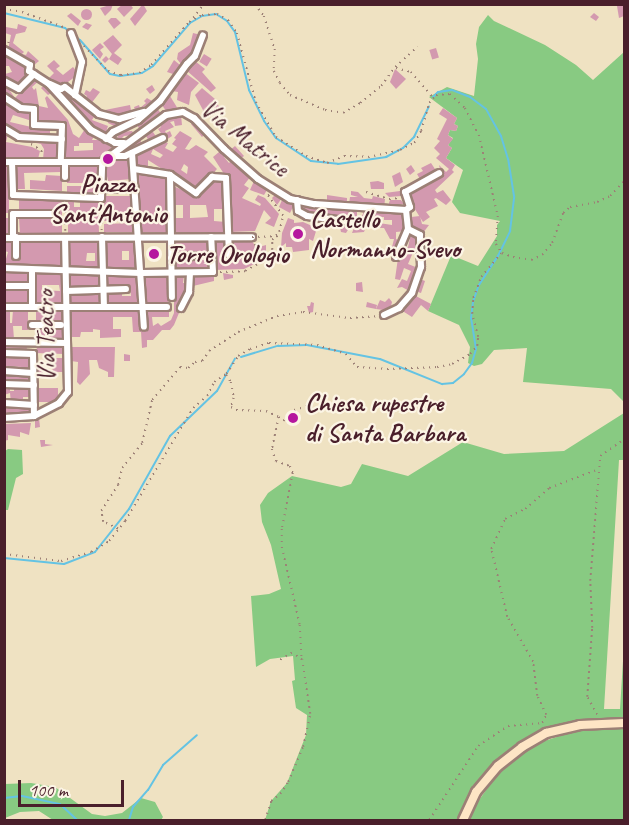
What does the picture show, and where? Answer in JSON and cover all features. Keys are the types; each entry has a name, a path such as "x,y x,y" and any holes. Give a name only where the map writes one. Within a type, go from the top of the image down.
{"main road":[{"path":"463,820 476,792 498,766 522,747 546,733 580,724 624,723"}],"street":[{"path":"71,33 83,67 75,95"},
{"path":"106,139 113,132 129,126 160,101 195,56 203,35"},
{"path":"4,50 30,65 29,71 49,84 61,89 64,87 99,114 118,119 145,112"},
{"path":"4,81 19,88 34,74"},
{"path":"49,84 81,122 106,139 125,142"},
{"path":"4,97 21,108 34,109 34,125 62,126 65,177"},
{"name":"Via Matrice","path":"107,158 125,142 166,115 183,112 194,118 224,149 273,189 297,200 385,211 406,210"},
{"path":"4,128 19,137 62,139"},
{"path":"107,158 101,198 13,195 8,162 63,162 107,158 132,153 163,138"},
{"path":"132,153 144,327"},
{"path":"134,169 170,175 196,193 212,177 226,178 229,255"},
{"path":"396,257 408,230 406,210 410,207 405,192 439,173"},
{"path":"170,175 172,297"},
{"path":"101,189 135,189"},
{"path":"297,200 298,211 307,216 353,222"},
{"path":"16,256 13,214 55,214"},
{"path":"384,315 399,308 412,293 421,267 420,235 408,230"},
{"path":"4,237 252,237"},
{"path":"102,237 104,307"},
{"path":"4,268 141,273 213,272 211,237"},
{"name":"Via Teatro","path":"34,416 59,403 68,392 65,238"},
{"path":"171,258 193,256"},
{"path":"32,270 32,307"},
{"path":"181,308 189,292 190,273"},
{"path":"4,286 32,286"},
{"path":"66,291 126,290"},
{"path":"4,307 166,307"},
{"path":"32,325 60,325"},
{"path":"4,342 66,343"},
{"path":"4,353 33,354 34,416 4,418"},
{"path":"4,371 33,373"},
{"path":"4,384 34,385"},
{"path":"4,403 34,405"}],"path":[{"path":"82,45 108,71 121,75 139,73 151,65 204,4"},
{"path":"255,4 264,16 275,49 274,71 290,95 325,110 343,113 373,94 395,67 417,47"},
{"path":"4,9 58,23 71,33"},
{"path":"192,20 202,15 217,14 228,20 237,33 256,102 276,137 306,156 327,163 344,156 368,157 400,150 414,143 421,131 429,103 436,95 450,94 465,108 478,135 498,216 496,244 502,253 531,260 542,255 552,243 563,213 570,207 597,202 610,196 624,181"},
{"path":"395,67 411,72 434,98"},
{"path":"30,137 31,145 42,151 40,162"},
{"path":"213,272 245,271 272,256 272,240 279,232 283,216 268,196 273,189"},
{"path":"366,192 389,199 402,198 406,210"},
{"path":"65,197 65,238"},
{"path":"101,198 102,237"},
{"path":"101,222 131,222 132,214 136,212"},
{"path":"263,262 252,237 281,236"},
{"path":"4,554 61,561 91,552 109,541 119,529 193,408 207,396 214,382 225,374 238,356 269,343 317,345 346,354 357,368 400,368 452,364 470,354 477,346 478,337 472,314 473,298 481,277 502,253"},
{"path":"119,529 103,522 101,511 118,485 122,468 142,443 152,400 180,367 189,368 195,362 202,361 209,351 238,332 277,316 303,312 350,318 373,318 384,315"},
{"path":"225,374 231,382 234,398 231,407 236,410 266,411 283,421 294,410 311,405"},
{"path":"265,820 271,801 280,794 288,782 307,732 310,714 302,660 300,625 282,547 282,529 293,473 290,466 276,461 272,449 279,417"},
{"path":"603,724 587,697 592,628 590,580 600,456 624,439"},
{"path":"429,820 478,746 508,726 542,723 546,715 537,696 533,662 507,617 491,549 505,519 525,509 549,488 599,469"},
{"path":"277,662 292,653 302,660"}],"green space":[{"path":"488,15 494,21 545,45 576,65 593,80 624,52 624,402 611,389 523,382 527,348 494,350 482,364 474,366 468,363 470,347 459,325 428,311 450,258 446,253 478,266 497,236 497,225 500,221 460,213 452,202 463,170 446,158 452,148 448,145 453,138 448,135 450,130 456,131 458,126 454,124 457,118 429,97 447,87 474,96 478,59 476,44 479,27"},
{"path":"624,413 624,460 619,460 604,709 620,709 624,645 624,720 586,721 512,750 460,820 265,820 271,801 287,783 306,735 307,715 296,708 292,681 295,680 293,656 270,659 256,667 251,596 269,594 281,589 271,545 262,522 260,505 268,493 292,476 341,487 351,484 362,464 408,476 463,442 504,454 564,451"},
{"path":"8,449 22,450 23,474 16,478 8,510 5,510 5,451"},
{"path":"582,729 624,729 624,820 469,820 472,810 501,769 538,743"},
{"path":"31,783 55,787 92,814 105,816 122,813 141,798 155,802 163,817 161,820 53,820 39,811 20,812 5,818 5,784"}],"building":[{"path":"113,4 111,10 105,16 100,8"},
{"path":"123,4 130,4 133,8 124,17 117,9"},
{"path":"143,4 147,11 135,26 130,19"},
{"path":"624,4 624,16 619,18 617,6"},
{"path":"86,8 92,14 86,20 80,14"},
{"path":"71,13 81,21 78,26 67,16"},
{"path":"594,13 599,17 596,21 590,17"},
{"path":"116,18 121,23 114,29 108,21"},
{"path":"86,23 92,25 88,30 82,27"},
{"path":"18,24 27,27 25,32 16,34 13,43 24,52 22,54 26,55 28,51 39,61 33,66 8,50 11,35 5,33 5,29 6,27 17,29"},
{"path":"193,33 201,35 192,58 181,64 177,59 178,53 190,45"},
{"path":"113,35 122,45 114,53 122,59 118,65 109,59 112,54 103,43"},
{"path":"100,43 104,47 100,50 103,54 100,59 92,50"},
{"path":"436,48 439,58 432,60 429,50"},
{"path":"4,52 19,61 20,65 24,61 28,64 26,70 30,76 17,86 5,80 5,74 12,72 9,66 5,66"},
{"path":"204,54 212,59 207,66 199,62"},
{"path":"106,56 109,59 105,63 102,60"},
{"path":"54,60 60,66 56,69 63,75 73,67 79,74 61,87 49,78 54,73 47,66"},
{"path":"174,60 180,65 176,75 167,72"},
{"path":"195,61 205,69 202,72 216,88 211,92 186,70"},
{"path":"395,69 406,79 396,89 390,82"},
{"path":"184,72 199,83 191,92 189,105 177,100 178,92 172,91"},
{"path":"35,76 40,80 32,87 34,90 36,88 39,106 48,108 45,98 47,96 68,120 73,134 79,138 85,129 95,134 92,140 103,140 115,151 104,155 103,159 66,159 66,124 38,123 38,107 22,106 4,94 4,84 13,88 10,91 15,98","holes":["79,143 93,143 93,150 74,151 74,146 79,146"]},
{"path":"46,84 53,92 48,95 41,88"},
{"path":"152,85 155,90 150,94 146,89"},
{"path":"93,88 100,92 90,105 84,101 87,96 84,94 86,90 90,92"},
{"path":"202,88 215,99 204,112 195,95"},
{"path":"66,89 96,114 92,120 108,126 105,135 95,131 58,92"},
{"path":"170,96 178,109 167,112 161,104"},
{"path":"147,98 152,101 136,113 134,107 139,105 140,108 146,103 144,101"},
{"path":"216,102 220,108 214,113 211,109"},
{"path":"4,104 33,114 32,121 13,115 10,122 40,129 50,128 50,135 15,133 4,126"},
{"path":"130,105 132,115 106,114 105,110"},
{"path":"157,108 162,115 141,132 136,123"},
{"path":"443,108 457,118 454,124 458,126 456,131 450,130 448,135 453,139 448,145 452,148 446,158 455,165 452,170 454,172 435,190 437,193 443,190 451,200 446,205 434,199 438,206 426,212 430,217 423,222 406,195 441,174 439,165 446,172 449,169 436,158 440,154 434,148 440,141 437,139 447,119 439,114"},
{"path":"181,115 182,125 175,126 174,121 170,122 174,127 165,131 166,133 170,131 172,136 166,140 158,129 161,127 158,123 170,116"},
{"path":"135,117 135,120 125,126 114,126 108,123 107,119 114,122"},
{"path":"195,121 206,133 202,137 191,124"},
{"path":"151,129 157,138 149,141 146,136 140,140 143,145 126,154 116,154"},
{"path":"4,130 8,134 6,142 32,147 40,151 38,159 4,159"},
{"path":"132,131 135,135 124,136 120,140 117,138 120,132"},
{"path":"180,131 192,138 185,149 189,150 196,145 208,152 204,156 217,169 197,191 148,160 148,166 136,166 135,154 159,141 168,143 165,148 173,152 177,147 172,144 176,139 174,138","holes":["153,149 163,155 160,158 151,154","184,164 188,167 187,174 181,170"]},
{"path":"36,139 61,143 59,159 43,159 44,149 41,144 36,143"},
{"path":"235,146 244,156 239,160 229,151"},
{"path":"219,152 227,155 224,157 229,163 233,159 251,176 244,185 249,188 242,198 260,206 261,204 255,200 258,195 265,198 279,214 274,227 265,223 271,218 264,210 255,231 230,232 226,177 213,157"},
{"path":"131,156 132,179 108,181 105,166 113,163 113,158"},
{"path":"431,163 437,172 421,181 417,174 423,171 421,168"},
{"path":"61,164 61,172 24,173 25,189 15,189 15,165"},
{"path":"66,164 98,164 98,196 67,196 67,186 85,186 85,183 67,183"},
{"path":"4,165 9,165 9,213 4,213"},
{"path":"411,165 415,171 410,175 406,169"},
{"path":"400,172 403,182 395,187 392,176"},
{"path":"139,174 168,177 169,212 156,212 156,221 169,221 169,232 140,232"},
{"path":"46,175 62,176 62,191 30,189 30,180 45,181"},
{"path":"212,179 224,179 225,209 214,209 214,221 226,222 226,232 174,232 174,213 176,218 183,218 183,205 173,205 173,186 199,197","holes":["190,205 206,205 208,217 190,218"]},
{"path":"254,181 267,190 264,195 250,190"},
{"path":"370,182 384,183 384,189 371,189"},
{"path":"351,191 358,192 364,198 372,199 373,196 385,199 384,209 364,204 349,204 350,197 358,197 351,195"},
{"path":"400,191 401,196 389,197 385,193"},
{"path":"276,194 282,198 277,205 272,198"},
{"path":"327,195 347,198 347,204 327,202"},
{"path":"104,196 131,196 131,221 104,221"},
{"path":"19,199 62,199 62,233 20,234 19,218 57,218 57,209 19,209"},
{"path":"68,200 74,200 74,207 80,207 80,200 98,200 99,233 68,233"},
{"path":"282,200 294,205 290,213 279,207"},
{"path":"390,200 401,200 404,204 388,206"},
{"path":"300,206 357,208 357,216 362,216 365,209 404,215 406,231 396,232 396,239 401,242 397,249 392,247 394,239 390,239 384,228 379,228 379,223 392,225 392,220 379,217 379,221 367,223 364,232 352,233 354,228 359,230 360,226 355,224 356,219 345,221 308,214 299,210"},
{"path":"420,216 422,224 429,225 423,233 414,229 412,225 411,217"},
{"path":"4,218 9,218 9,233 4,233"},
{"name":"Castello Normanno-Svevo","path":"288,218 294,220 294,223 303,222 317,228 313,241 309,239 309,250 293,252 292,247 286,247 286,243 281,247 282,233"},
{"path":"135,220 135,232 104,232 104,224 133,223"},
{"path":"339,223 351,225 346,233 341,232"},
{"path":"411,234 418,235 419,243 408,264 418,268 411,292 402,287 397,288 402,279 407,281 411,271 404,268 400,280 395,279 399,251 402,246 408,247"},
{"path":"212,240 252,240 261,261 244,269 214,270"},
{"path":"210,241 212,270 177,272 175,259 196,257 195,254 184,255 184,251 175,255 174,242"},
{"path":"68,242 99,242 99,268 68,268","holes":["87,253 95,253 95,261 86,261"]},
{"path":"104,242 136,242 137,269 105,268","holes":["122,251 129,251 129,260 122,260"]},
{"path":"4,243 14,243 14,258 18,258 17,243 63,243 63,268 33,267 28,264 28,267 4,266 8,252 4,251"},
{"path":"266,245 266,253 263,255 259,247"},
{"path":"4,271 28,273 27,286 4,284"},
{"path":"35,272 63,273 63,305 35,305","holes":["42,285 59,285 60,291 42,290"]},
{"path":"70,273 99,274 98,289 69,288"},
{"path":"214,273 214,281 193,286 193,276"},
{"path":"223,273 233,275 233,278 224,280"},
{"path":"104,274 138,275 140,304 105,305 105,292 122,292 122,296 131,296 130,286 105,288"},
{"path":"143,275 169,276 168,305 142,304"},
{"path":"174,276 184,276 183,283 185,283 185,290 188,291 174,325 170,330 162,330 153,340 147,340 147,347 142,348 141,332 133,332 132,317 113,317 113,329 121,329 121,337 100,338 100,330 93,329 93,332 81,332 80,337 70,337 70,309 140,309 142,330 146,330 145,309 169,309 169,317 152,317 153,326 158,323 161,326 171,320 174,313"},
{"path":"420,279 425,281 421,293 415,291"},
{"path":"362,282 363,292 356,291 356,283"},
{"path":"4,288 28,289 27,305 4,304"},
{"path":"70,292 100,292 100,305 70,305"},
{"path":"414,295 431,304 428,311 421,305 412,317 401,310"},
{"path":"389,298 392,302 390,311 376,309 380,300 385,302"},
{"path":"311,302 314,303 313,312 309,313 307,306 310,306"},
{"path":"367,302 377,305 376,309 366,307"},
{"path":"36,309 64,309 64,322 36,322"},
{"path":"4,310 10,310 10,323 12,323 13,310 28,311 28,330 22,330 22,326 13,326 14,339 4,340"},
{"path":"36,326 63,327 62,342 35,341"},
{"path":"4,344 27,345 27,352 4,351"},
{"path":"38,345 63,346 64,354 35,353"},
{"path":"71,347 115,347 114,377 108,377 108,372 99,368 97,360 89,360 90,374 80,385 77,382 78,362 71,361"},
{"path":"124,354 130,355 130,361 124,361"},
{"path":"5,355 30,355 30,370 5,366"},
{"path":"48,358 64,358 62,363 64,372 53,372 52,367 47,367"},
{"path":"38,368 44,368 43,376 38,376"},
{"path":"4,373 33,374 33,383 4,382"},
{"path":"4,386 10,386 10,391 14,391 14,386 32,387 32,397 23,397 23,402 11,403 10,393 4,395"},
{"path":"38,388 58,388 58,402 38,402"},
{"path":"4,405 32,407 32,415 4,415"},
{"path":"39,418 40,427 35,428 35,421"},
{"path":"31,423 29,435 20,432 20,437 8,435 8,440 4,441 4,424"},
{"path":"40,440 45,440 45,444 53,445 41,447"}],"waterway":[{"path":"4,13 65,28 80,40 110,74 120,76 142,73 153,66 190,23 202,16 216,14 227,21 235,32 249,90 264,121 276,138 311,161 338,164 386,157 403,148 414,137 429,106"},
{"path":"241,357 278,346 307,345 380,359 442,384 453,383 464,374 472,363 476,349 471,318 473,302 479,285 498,256 510,231 514,196 508,159 501,136 486,109 470,97 452,90 438,92 433,97"},
{"path":"4,558 64,564 95,552 129,509 170,436 217,391 235,359"},
{"path":"129,820 133,807 148,790 163,765 197,735"},
{"path":"4,798 22,796 60,804 77,820"}],"place":[{"name":"Piazza Sant'Antonio","path":"108,159"},
{"name":"Castello Normanno-Svevo","path":"298,234"},
{"name":"Torre Orologio","path":"154,254"},
{"name":"Chiesa rupestre di Santa Barbara","path":"293,418"}]}
